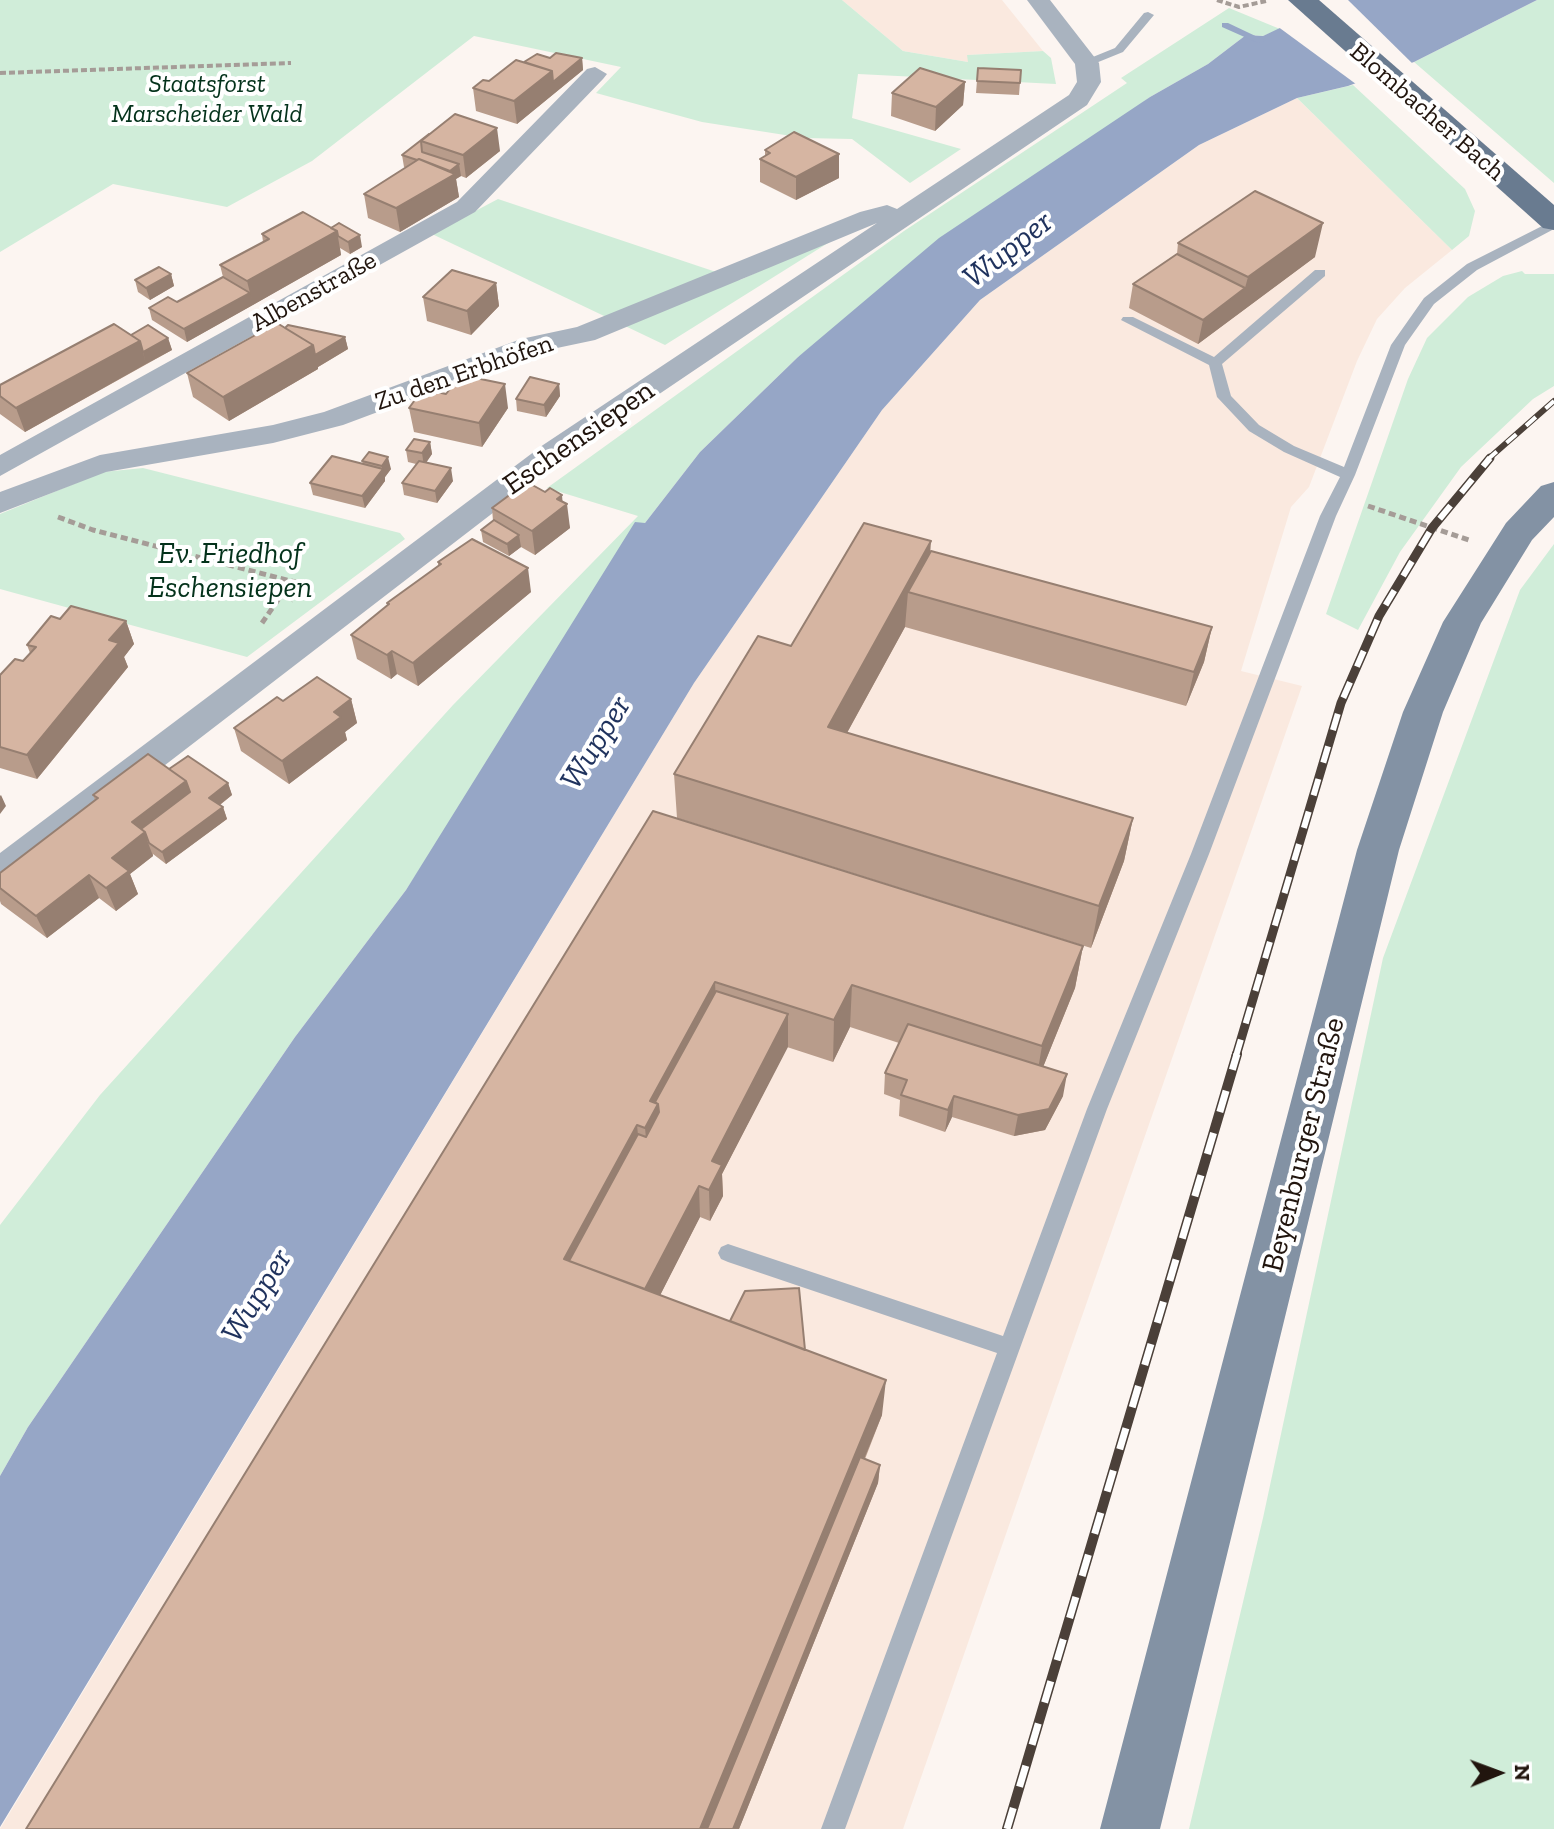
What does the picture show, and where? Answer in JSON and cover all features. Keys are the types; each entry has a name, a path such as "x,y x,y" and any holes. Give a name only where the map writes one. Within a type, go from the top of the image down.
{"main road":[{"name":"Blombacher Bach","path":"1305,3 1554,223"},
{"name":"Beyenburger Straße","path":"1130,1829 1378,850 1423,712 1462,622 1519,532 1554,494"}],"street":[{"path":"1038,0 1087,63"},
{"name":"Eschensiepen","path":"0,872 553,452 1078,100 1089,82 1087,63"},
{"name":"Albenstraße","path":"0,467 466,207 595,74"},
{"name":"Zu den Erbhöfen","path":"9,499 100,464 273,434 333,419 531,345 585,334 869,217 916,208"}],"lane":[{"path":"1087,63 1119,50 1148,15"},
{"path":"833,1829 1097,1109 1398,345 1429,301 1472,267 1554,223"},
{"path":"1215,363 1320,273"},
{"path":"1128,320 1215,363 1224,397 1254,428 1289,449 1348,475"},
{"path":"728,1253 1011,1348"}],"path":[{"path":"1217,0 1239,7 1273,0"},
{"path":"0,73 291,63"},
{"path":"1338,494 1473,541"},
{"path":"9,499 93,530 303,584"},
{"path":"256,677 255,632 291,581"}],"shaded area":[{"path":"842,0 1002,0 1043,51 968,55 968,62 903,51"},
{"path":"1297,98 1452,250 1405,288 1377,319 1357,361 1309,487 1291,507 1241,671 1302,686 903,1829 0,1829 694,683 882,410 980,300 1199,145"}],"green space":[{"name":"Staatsforst Marscheider Wald","path":"0,0 842,0 903,51 968,62 967,55 1043,51 1051,58 1056,84 858,74 852,118 961,149 910,183 852,139 804,138 702,122 596,93 621,67 474,36 312,161 227,207 113,184 0,252"},
{"path":"1537,0 1554,0 1554,183 1414,62"},
{"path":"1229,8 1280,29 1263,36 1246,35 1208,64 1150,97 798,357 700,452 645,523 406,890 295,1037 28,1427 0,1476 0,1225 100,1095 453,705 638,516 547,488 904,231 1127,83 1121,78"},
{"path":"1353,85 1465,189 1475,211 1469,236 1452,250 1297,98"},
{"path":"498,199 740,280 844,233 665,345 432,234"},
{"path":"1522,271 1525,274 1554,274 1554,386 1533,399 1461,467 1400,552 1358,630 1326,614 1408,379 1427,338 1468,297 1503,276"},
{"name":"Ev. Friedhof Eschensiepen","path":"143,468 400,533 405,539 247,657 0,589 0,514 103,472"},
{"path":"1554,544 1554,1829 1189,1829 1263,1518 1383,958 1520,590"}],"water":[{"name":"Wupper","path":"1339,0 1537,0 1414,62 1348,86 1297,98 1199,145 980,300 882,410 694,683 0,1827 0,1476 28,1427 295,1037 406,890 635,522 645,523 700,452 798,357 939,238 1150,97 1208,64 1246,35 1263,36"}],"pier":[{"path":"1330,0 1348,0 1415,66 1360,87 1277,26"}],"building":[{"path":"556,53 582,58 553,82 552,71 524,62 537,54 550,58"},
{"path":"516,60 552,71 514,101 473,88 483,80 489,81"},
{"path":"920,68 965,82 936,107 892,93"},
{"path":"978,68 1021,70 1020,83 977,81"},
{"path":"455,114 497,128 463,155 421,141"},
{"path":"794,132 839,154 796,177 760,159 770,153 765,150"},
{"path":"429,134 421,141 422,152 459,164 450,171 402,155"},
{"path":"419,159 455,174 396,208 364,194"},
{"path":"1255,191 1323,223 1248,277 1178,243"},
{"path":"303,212 337,231 247,281 220,265 269,239 262,234"},
{"path":"339,223 360,235 348,242 331,228"},
{"path":"1177,254 1245,288 1203,320 1133,284"},
{"path":"159,267 171,274 146,288 135,280"},
{"path":"452,270 496,283 467,311 423,297"},
{"path":"223,277 250,293 184,329 149,308 168,297 177,302"},
{"path":"277,323 313,345 223,397 187,373"},
{"path":"114,324 140,341 16,408 0,396 0,385"},
{"path":"148,325 168,338 143,352 140,341 131,335"},
{"path":"288,325 345,337 315,355 313,345 285,328"},
{"path":"461,375 505,384 479,423 409,408 423,389 446,394"},
{"path":"530,377 559,384 544,405 516,399"},
{"path":"414,439 430,442 422,453 406,450"},
{"path":"369,452 388,457 382,466 362,461"},
{"path":"332,456 383,469 362,496 310,483"},
{"path":"419,461 451,468 435,491 402,483"},
{"path":"527,482 545,492 550,488 562,495 557,499 567,504 532,531 492,508"},
{"path":"494,520 519,535 507,544 481,530"},
{"path":"864,523 931,541 828,727 1133,818 1099,906 674,774 758,636 791,646"},
{"path":"472,539 528,568 413,663 392,651 387,655 351,635 387,603 441,564 438,562"},
{"path":"931,551 1212,627 1194,672 908,592"},
{"path":"71,606 126,621 109,640 119,643 27,755 0,747 0,675 15,659 23,661 36,647 27,645 51,616 60,619"},
{"path":"317,677 351,699 334,712 341,717 282,761 234,728 277,697 283,701"},
{"path":"148,754 186,781 132,822 145,832 112,858 129,871 106,888 89,875 36,916 0,888 0,873 98,798 93,795"},
{"path":"188,756 228,783 209,798 223,807 162,852 149,843 141,829 190,792 186,781 169,769"},
{"path":"653,811 1083,946 1042,1046 852,985 834,1020 715,982 650,1101 658,1104 645,1128 637,1125 564,1259 886,1380 700,1829 26,1829"},
{"path":"716,991 788,1014 712,1161 722,1165 709,1190 699,1186 645,1289 569,1261 638,1134 646,1137 659,1112 655,1102"},
{"path":"908,1024 1067,1074 1049,1109 1018,1115 954,1096 948,1110 901,1095 907,1080 885,1073"},
{"path":"799,1288 805,1350 730,1321 745,1291"},
{"path":"860,1457 880,1465 733,1829 707,1829"}],"waterway":[{"path":"1225,25 1261,41"}],"railway":[{"path":"1487,460 1554,401"},
{"path":"1236,1056 1341,703 1379,616 1432,528 1490,458"},
{"path":"1007,1829 1237,1054"}]}
